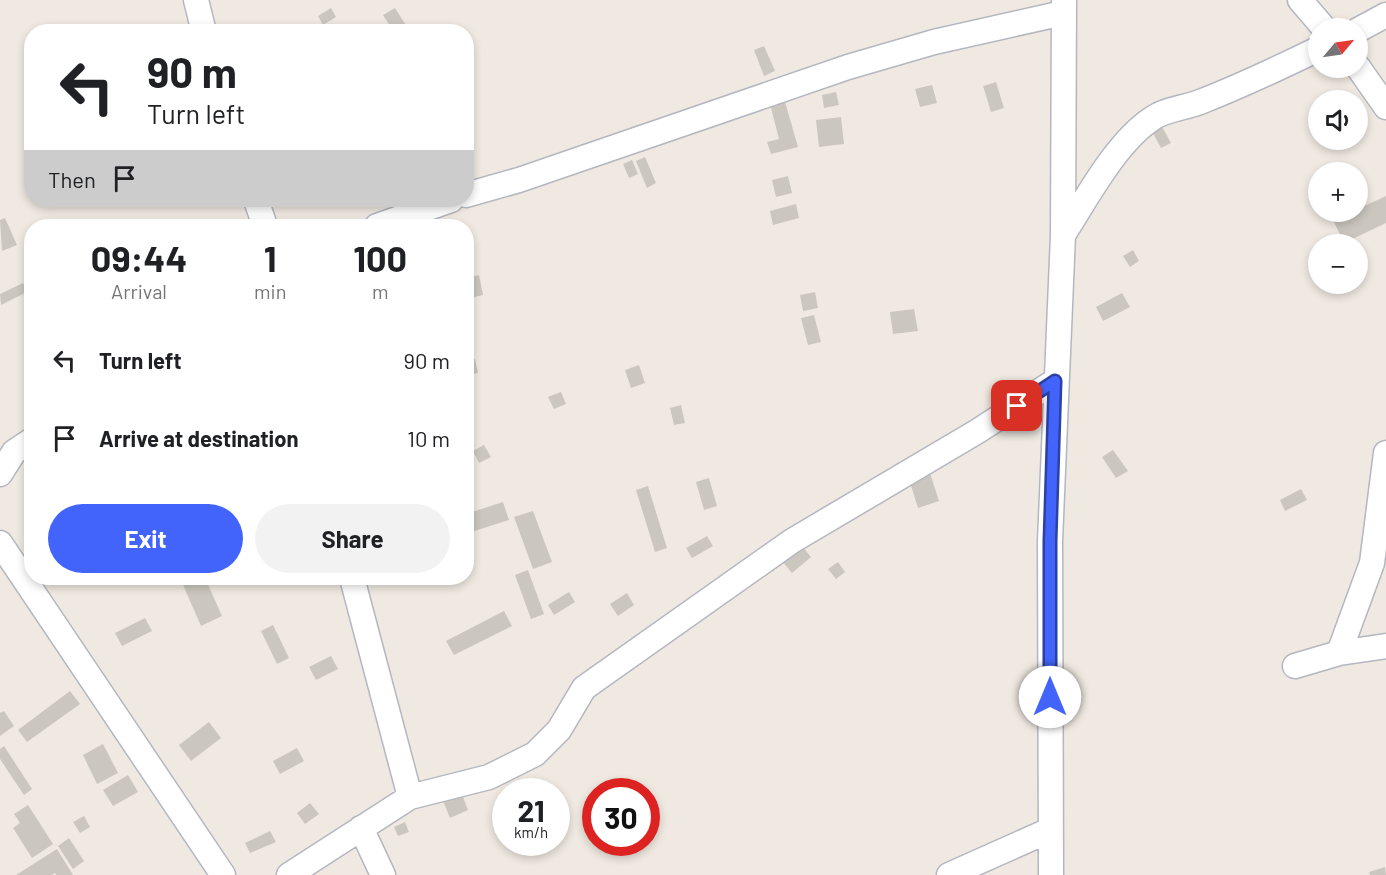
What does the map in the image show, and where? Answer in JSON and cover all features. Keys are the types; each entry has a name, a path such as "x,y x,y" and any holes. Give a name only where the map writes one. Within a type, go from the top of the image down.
{"street":[{"path":"196,0 202,24"},
{"path":"1300,0 1315,18"},
{"path":"474,193 519,180 858,64 1063,6 1063,235 1050,541 1051,875"},
{"path":"1368,25 1386,15"},
{"path":"1063,235 1116,156 1151,119 1161,113 1186,107 1255,80 1308,55"},
{"path":"1366,78 1386,107"},
{"path":"397,219 431,207"},
{"path":"289,875 410,797 489,777 535,754 559,730 584,688 792,541 978,431 1055,381"},
{"path":"0,474 14,452 24,445"},
{"path":"1339,653 1372,563 1386,453"},
{"path":"0,543 24,579"},
{"path":"28,585 223,875"},
{"path":"354,585 410,797"},
{"path":"1295,666 1339,653 1386,646"},
{"path":"361,828 383,875"},
{"path":"949,875 1050,830"}],"building":[{"path":"331,8 336,17 322,24 318,16"},
{"path":"395,8 405,24 389,24 383,15"},
{"path":"764,46 775,71 764,76 754,50"},
{"path":"996,82 1004,108 991,112 983,86"},
{"path":"932,85 937,103 920,107 915,89"},
{"path":"836,92 839,105 824,108 822,95"},
{"path":"783,95 798,147 771,154 767,142 779,139 769,100"},
{"path":"841,117 844,144 819,147 816,120"},
{"path":"1159,121 1171,143 1161,148 1149,126"},
{"path":"645,157 656,183 647,188 636,161"},
{"path":"632,160 638,174 629,178 623,164"},
{"path":"788,176 792,193 776,197 772,180"},
{"path":"1386,196 1386,223 1363,234 1340,234 1334,222 1368,222 1368,204"},
{"path":"796,204 799,218 773,225 770,211"},
{"path":"5,218 17,245 2,251 0,220"},
{"path":"1133,250 1139,261 1130,267 1123,256"},
{"path":"479,275 483,295 474,297 474,276"},
{"path":"23,283 24,285 24,294 1,305 0,294"},
{"path":"815,292 818,308 803,311 800,295"},
{"path":"1122,293 1130,307 1103,321 1096,307"},
{"path":"914,309 918,331 893,334 890,312"},
{"path":"814,315 821,342 808,345 801,318"},
{"path":"474,359 478,373 474,374"},
{"path":"639,365 645,383 631,388 625,370"},
{"path":"561,392 566,404 554,409 548,397"},
{"path":"681,405 685,423 674,425 670,408"},
{"path":"484,445 491,457 479,463 474,450"},
{"path":"1113,450 1128,471 1116,478 1102,457"},
{"path":"930,473 939,501 918,508 909,479"},
{"path":"709,478 717,506 704,510 696,482"},
{"path":"648,486 667,548 655,552 636,490"},
{"path":"1301,489 1307,500 1285,511 1280,500"},
{"path":"503,502 509,520 474,531 474,511"},
{"path":"533,511 552,562 533,569 514,517"},
{"path":"707,536 713,546 692,558 686,548"},
{"path":"801,545 811,557 792,573 782,561"},
{"path":"838,562 845,572 836,579 828,569"},
{"path":"528,570 544,614 531,619 515,575"},
{"path":"183,585 208,585 222,616 201,626"},
{"path":"569,592 575,602 554,615 548,605"},
{"path":"627,593 634,605 618,616 610,604"},
{"path":"504,611 512,626 454,655 446,641"},
{"path":"145,618 152,631 122,646 115,633"},
{"path":"273,625 289,658 277,664 261,631"},
{"path":"331,656 338,669 316,680 309,667"},
{"path":"70,691 80,704 27,742 18,730"},
{"path":"4,711 14,726 0,736 0,713"},
{"path":"209,722 221,738 191,761 179,745"},
{"path":"103,744 118,773 97,784 83,755"},
{"path":"4,746 32,789 24,795 0,759 0,749"},
{"path":"297,748 304,761 280,774 273,761"},
{"path":"128,775 138,792 113,806 103,790"},
{"path":"460,789 468,810 450,818 441,796"},
{"path":"310,803 319,814 305,824 297,813"},
{"path":"28,805 53,844 32,858 13,828 20,823 14,814"},
{"path":"84,816 90,827 80,833 73,822"},
{"path":"405,822 409,832 398,836 394,827"},
{"path":"270,831 276,842 250,853 245,843"},
{"path":"69,838 84,861 73,869 58,846"},
{"path":"57,849 73,875 56,875 55,873 52,875 16,875"},
{"path":"1385,867 1386,875 1370,875 1369,872"}],"route":[{"path":"1017,406 1055,381 1050,541 1050,697"}]}
